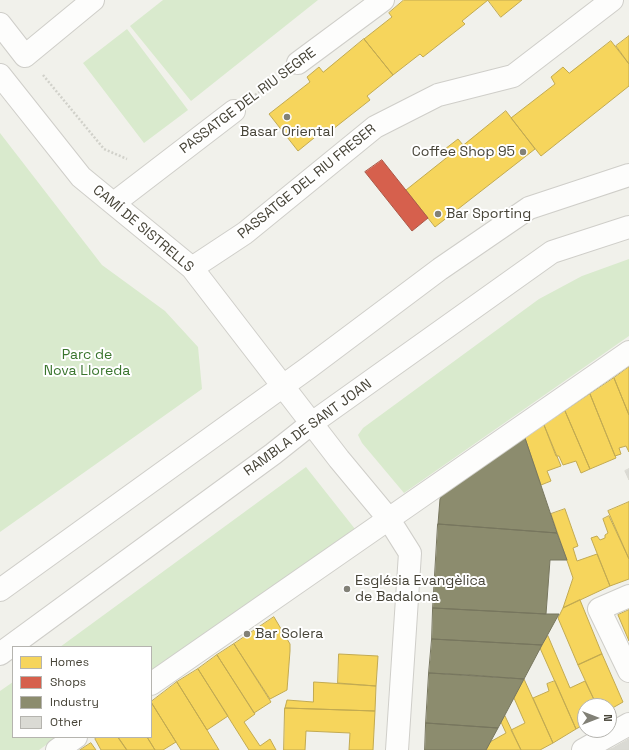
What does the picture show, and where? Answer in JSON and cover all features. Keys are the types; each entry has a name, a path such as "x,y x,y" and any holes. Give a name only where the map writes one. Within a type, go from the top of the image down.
{"street":[{"path":"0,24 25,56 93,0"},
{"name":"PASSATGE DEL RIU SEGRE","path":"298,63 383,0"},
{"name":"PASSATGE DEL RIU FRESER","path":"192,268 246,233 375,127 438,95 513,76 612,0"},
{"name":"CAMÍ DE SISTRELLS","path":"0,75 81,177 192,268 312,423 338,459 388,518 410,552 397,750"},
{"name":"PASSATGE DEL RIU SEGRE","path":"114,203 234,111"},
{"path":"0,590 283,386 436,273 529,208 629,175"},
{"name":"RAMBLA DE SANT JOAN","path":"0,654 273,454 312,423 552,252 629,227"},
{"path":"152,683 629,352"},
{"path":"629,596 599,609 629,670"},
{"path":"583,750 629,724"},
{"path":"57,750 75,738"}],"path":[{"path":"27,54 104,149 134,162 162,166"},
{"name":"PASSATGE DEL RIU SEGRE","path":"234,111 298,63"}],"green space":[{"path":"163,0 318,0 191,101 130,26"},
{"path":"127,29 188,110 144,143 83,63"},
{"name":"Parc de Nova Lloreda","path":"0,133 102,265 165,311 198,347 202,389 0,532"},
{"path":"629,259 629,336 404,493 362,443 358,435 363,428 539,299 582,276"},
{"path":"306,467 355,529 152,671 152,646 61,646"},
{"path":"12,683 12,738 56,738 39,750 0,750 0,691"}],"building: Homes":[{"path":"404,0 488,0 462,21 465,24 423,57 420,54 393,75 364,39 392,17 389,13"},
{"path":"488,0 522,0 501,17"},
{"path":"629,36 629,64 616,46"},
{"path":"364,39 393,75 367,96 370,100 328,133 325,129 298,151 269,114 310,82 307,77 319,67 323,72"},
{"path":"611,41 629,64 629,86 541,156 511,118 555,84 551,77 563,67 569,73"},
{"path":"506,111 535,149 435,227 406,190 450,155 445,149 458,139 463,145"},
{"path":"629,367 629,415 614,378"},
{"path":"614,378 629,415 629,452 626,446 619,448 621,454 615,456 590,394"},
{"path":"590,394 616,458 590,469 565,411"},
{"path":"565,411 590,469 581,473 576,461 563,465 559,456 556,456 544,425"},
{"path":"544,425 561,466 547,471 551,481 541,485 525,438"},
{"path":"629,502 629,559 608,511"},
{"path":"565,509 578,546 573,548 577,561 597,554 610,586 563,608 573,578 551,514"},
{"path":"609,516 629,559 629,579 610,586 591,538 597,536 600,540 605,538 605,535 608,533 603,519"},
{"path":"580,600 602,654 578,665 558,618 563,608"},
{"path":"629,610 629,641 618,615"},
{"path":"274,617 290,644 290,651 287,690 270,699 234,644"},
{"path":"548,636 570,688 585,681 593,698 577,698 576,729 540,648"},
{"path":"234,644 271,702 254,713 217,655"},
{"path":"339,654 378,656 376,686 338,683"},
{"path":"602,654 623,702 617,705 617,698 593,698 578,665"},
{"path":"217,655 255,714 244,722 260,746 270,739 276,750 249,750 198,669"},
{"path":"198,669 228,716 207,730 177,682"},
{"path":"524,679 553,743 540,750 521,750 511,730 525,723 514,698"},
{"path":"555,681 576,729 553,743 533,698 549,691 547,684"},
{"path":"177,682 219,750 181,750 152,704 152,701"},
{"path":"314,682 376,686 375,711 285,708 287,700 313,702"},
{"path":"152,704 176,742 163,750 155,750 148,738 152,738"},
{"path":"285,708 375,711 373,750 349,750 350,733 306,731 305,750 284,750"},
{"path":"505,716 521,750 486,750 490,742 506,733 501,722"},
{"path":"119,738 127,750 101,750 95,739"},
{"path":"119,738 148,738 155,750 127,750"},
{"path":"91,743 96,750 80,750"}],"building: Shops":[{"path":"382,160 428,218 412,231 365,172"}],"building: Industry":[{"path":"525,438 557,533 438,524 440,499 445,489"},
{"path":"438,524 557,533 567,560 550,560 546,614 433,608"},
{"path":"433,608 559,614 542,645 432,639"},
{"path":"432,639 542,645 524,679 429,673"},
{"path":"429,673 524,679 498,728 426,723"},
{"path":"426,723 498,728 486,750 425,750"}],"building: Other":[{"path":"629,469 629,480 625,471"},
{"path":"629,739 629,750 608,750 613,748"}],"place":[{"name":"Basar Oriental","path":"287,117"},
{"name":"Coffee Shop 95","path":"523,152"},
{"name":"Bar Sporting","path":"438,214"},
{"name":"Església Evangèlica de Badalona","path":"347,589"},
{"name":"Bar Solera","path":"247,634"}]}
